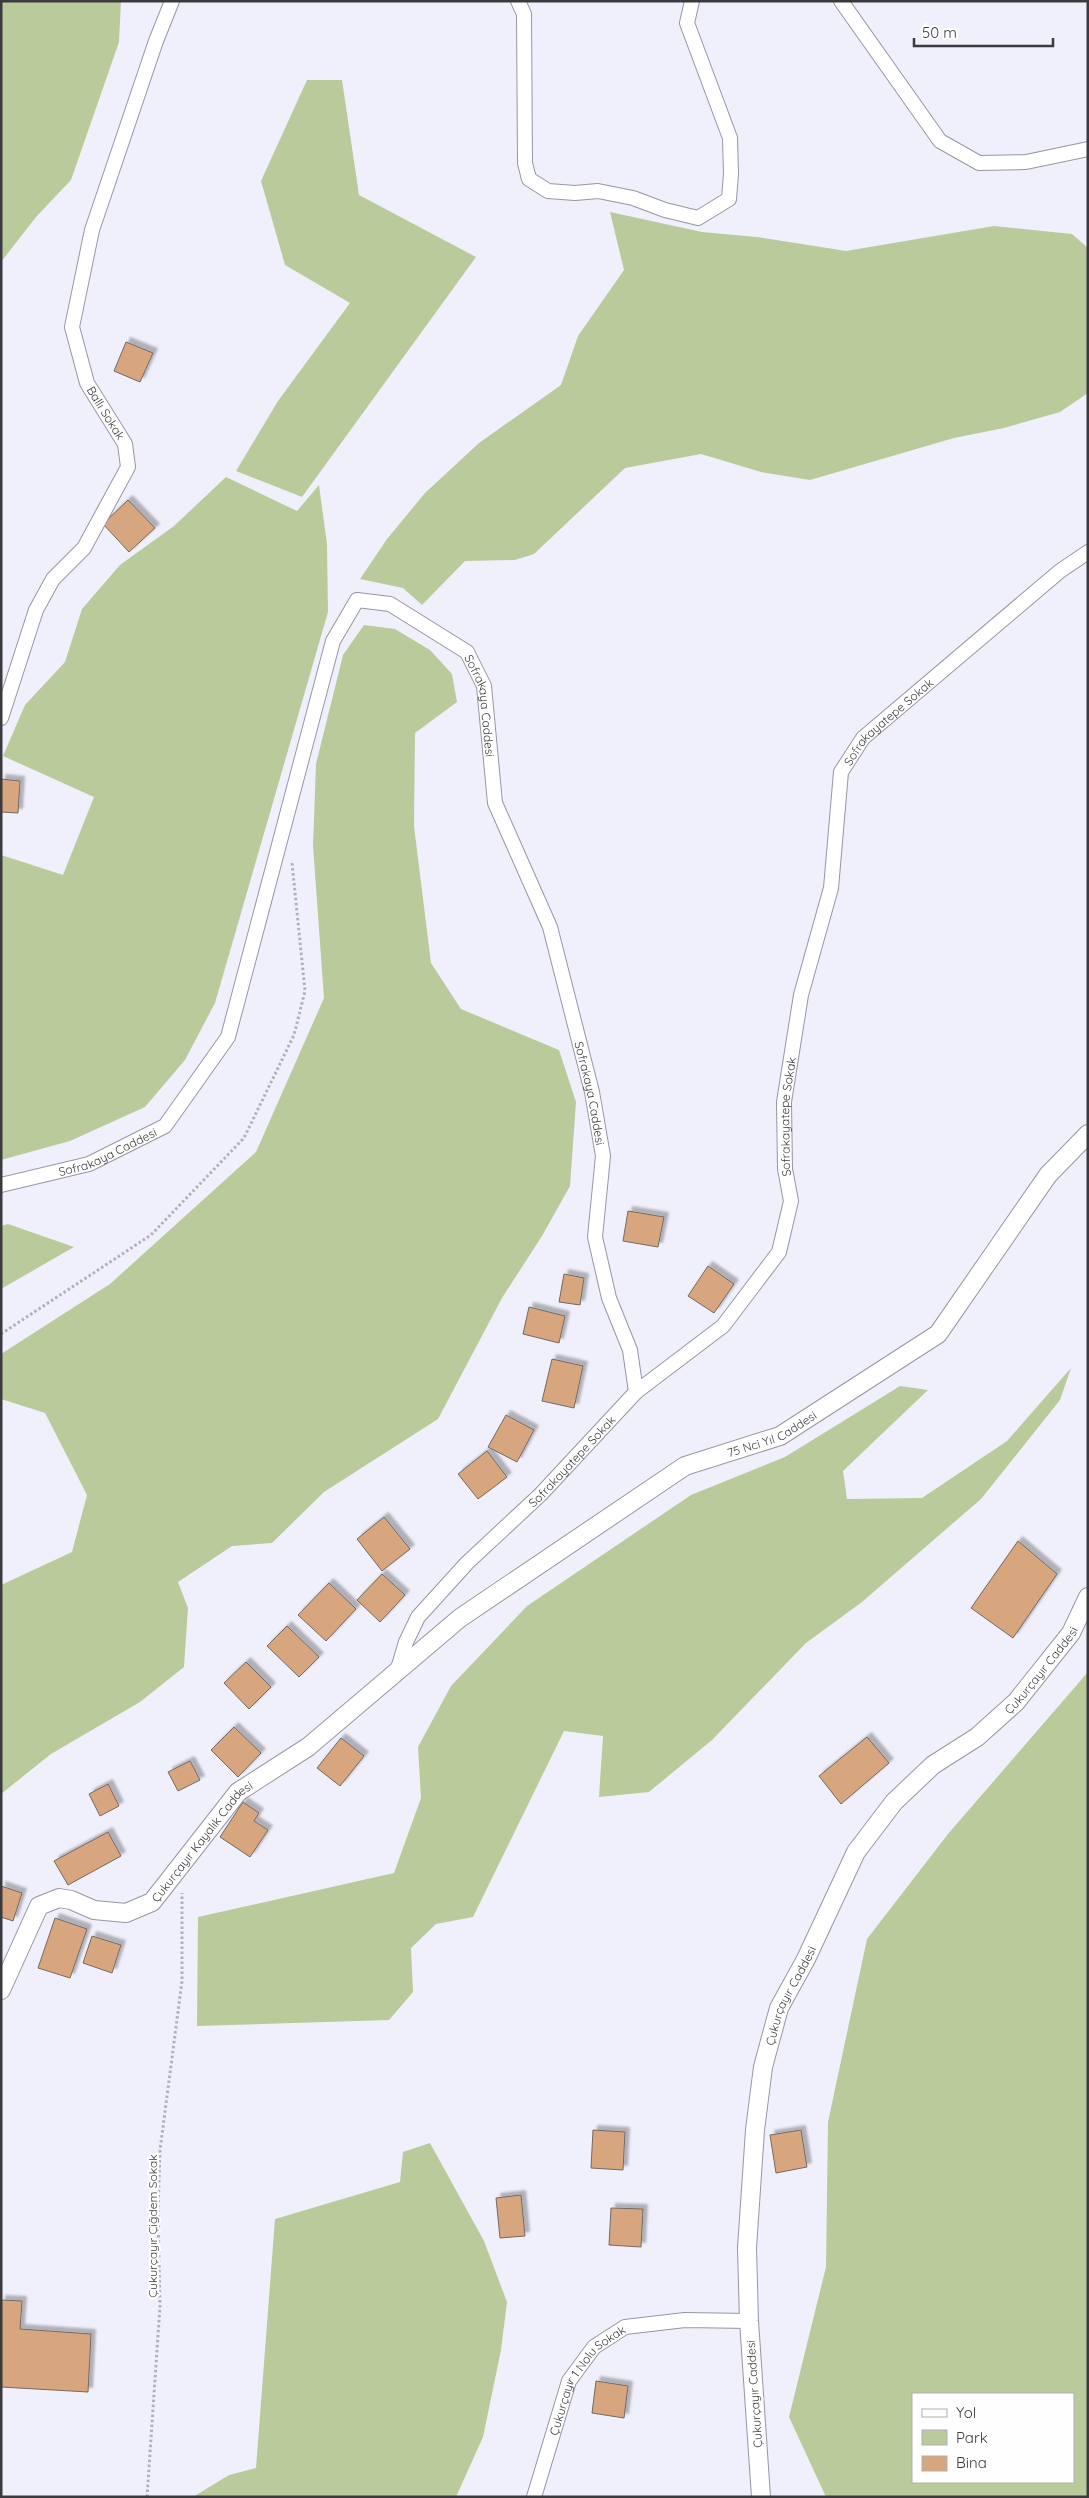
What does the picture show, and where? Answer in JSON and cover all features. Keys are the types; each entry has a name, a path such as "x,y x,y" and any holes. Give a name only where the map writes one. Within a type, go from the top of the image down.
{"street":[{"name":"Ballı Sokak","path":"1,718 36,610 53,579 84,548 128,467 125,444 87,383 72,327 92,230 156,41 172,1"},
{"path":"518,1 524,14 525,163 529,179 548,191 574,193 598,191 633,198 665,210 698,218 729,199 731,174 730,138 687,24 692,1"},
{"path":"841,1 940,141 979,163 1026,162 1088,149"},
{"name":"Sofrakayatepe Sokak","path":"396,1672 406,1642 418,1617 467,1563 541,1494 636,1392 723,1326 779,1252 790,1200 785,1169 784,1102 801,995 831,888 841,772 863,738 1060,571 1088,552"},
{"name":"Sofrakaya Caddesi","path":"1,1185 89,1164 165,1126 228,1037 333,641 357,600 390,604 468,652 484,686 495,803 550,927 592,1092 603,1156 595,1237 609,1298 630,1350 636,1392"},
{"name":"75 Nci Yıl Caddesi","path":"396,1672 460,1618 685,1466 780,1436 938,1334 1048,1174 1088,1134"},
{"name":"Çukurçayır Caddesi","path":"761,2497 749,2321 747,2248 755,2130 763,2067 779,2008 806,1960 856,1852 894,1802 933,1765 977,1737 1016,1702 1070,1633 1088,1597"},
{"name":"Çukurçayır Kayalık Caddesi","path":"1,1990 39,1906 59,1898 71,1900 94,1910 126,1913 152,1902 238,1792 308,1747 396,1672"},
{"name":"Çukurçayır 1 Nolu Sokak","path":"534,2497 569,2381 594,2347 624,2327 685,2320 749,2321"}],"path":[{"path":"1,1334 151,1235 244,1138 294,1035 305,991 292,862"},
{"name":"Çukurçayır Çiğdem Sokak","path":"147,2497 160,2306 158,2212 160,2150 182,1981 184,1909 180,1867"}],"green space":[{"path":"1,1 121,1 119,42 71,180 36,217 1,262"},
{"path":"307,80 342,80 359,195 476,257 302,497 236,471 278,401 350,303 285,265 261,181"},
{"path":"610,212 702,232 757,237 846,251 994,226 1072,234 1088,248 1088,393 1060,412 1004,428 954,438 810,480 761,472 701,454 625,468 534,554 515,560 465,561 422,605 403,588 360,579 387,539 425,493 479,443 561,385 578,336 624,270"},
{"path":"226,477 297,511 319,485 327,544 328,612 215,1003 185,1060 145,1107 70,1141 1,1160 1,855 63,875 94,797 3,756 25,705 65,662 82,609 120,565 174,526"},
{"path":"364,625 395,629 430,650 452,674 457,702 415,733 414,826 431,963 461,1009 559,1050 576,1102 570,1186 542,1236 502,1298 438,1419 324,1492 272,1543 232,1546 178,1582 188,1608 184,1667 140,1702 51,1754 1,1794 1,1585 72,1552 87,1495 45,1413 1,1399 1,1354 110,1284 256,1152 324,998 313,846 316,764 343,655"},
{"path":"8,1224 74,1247 1,1289 1,1226"},
{"path":"1071,1368 1060,1400 981,1499 862,1602 806,1643 712,1740 649,1792 599,1797 603,1736 564,1731 473,1917 436,1924 411,1948 413,1992 389,2020 197,2026 198,1917 394,1873 421,1798 418,1747 451,1686 527,1606 691,1495 785,1457 900,1386 928,1390 843,1471 847,1499 922,1498 1007,1441"},
{"path":"1088,1672 1088,2497 826,2497 789,2417 826,2267 828,2122 867,1939 948,1834"},
{"path":"430,2143 484,2241 507,2302 501,2350 483,2437 456,2497 193,2497 229,2475 256,2468 275,2219 400,2182 403,2152"}],"building":[{"path":"126,342 153,353 140,382 114,371"},
{"path":"128,500 155,528 129,552 103,524"},
{"path":"1,779 20,781 18,813 1,812"},
{"path":"628,1211 664,1217 658,1247 623,1241"},
{"path":"708,1266 734,1284 714,1313 688,1296"},
{"path":"564,1274 584,1278 580,1305 559,1302"},
{"path":"529,1307 565,1316 559,1343 523,1334"},
{"path":"552,1359 583,1366 574,1408 542,1401"},
{"path":"506,1415 534,1430 517,1462 488,1447"},
{"path":"487,1451 507,1477 478,1499 458,1474"},
{"path":"384,1517 410,1549 382,1571 357,1539"},
{"path":"1018,1541 1057,1574 1013,1638 971,1608"},
{"path":"382,1574 405,1595 380,1622 357,1600"},
{"path":"329,1583 356,1609 326,1641 298,1615"},
{"path":"287,1626 319,1657 299,1677 267,1646"},
{"path":"246,1662 271,1687 249,1709 224,1683"},
{"path":"234,1727 261,1753 238,1777 211,1750"},
{"path":"867,1737 889,1763 841,1804 819,1776"},
{"path":"341,1738 364,1756 340,1786 317,1768"},
{"path":"190,1761 200,1780 178,1791 168,1772"},
{"path":"108,1784 119,1806 100,1816 89,1794"},
{"path":"243,1802 259,1813 254,1821 268,1830 250,1857 220,1837"},
{"path":"108,1832 121,1856 68,1885 54,1861"},
{"path":"1,1886 22,1893 13,1921 1,1917"},
{"path":"55,1918 87,1929 70,1978 38,1968"},
{"path":"92,1936 121,1945 112,1973 83,1963"},
{"path":"593,2130 625,2132 623,2170 591,2168"},
{"path":"801,2130 807,2167 776,2173 770,2135"},
{"path":"521,2195 525,2236 500,2238 496,2198"},
{"path":"611,2208 643,2209 641,2247 609,2245"},
{"path":"1,2300 22,2301 20,2329 91,2334 88,2392 1,2387"},
{"path":"596,2381 628,2386 624,2418 592,2413"}]}
